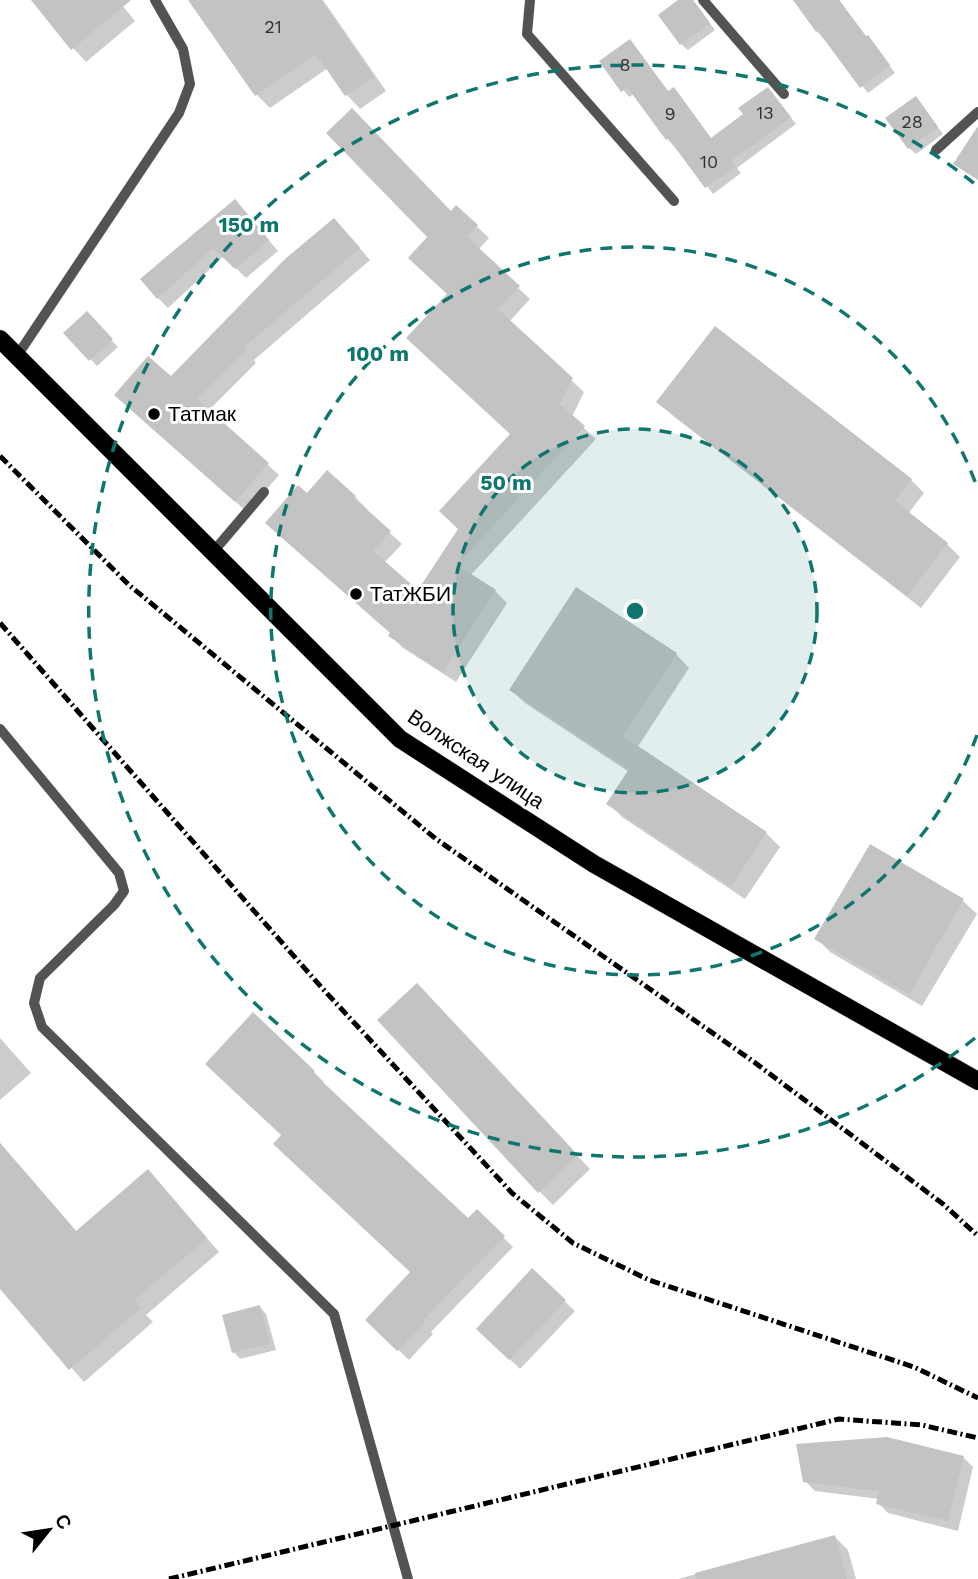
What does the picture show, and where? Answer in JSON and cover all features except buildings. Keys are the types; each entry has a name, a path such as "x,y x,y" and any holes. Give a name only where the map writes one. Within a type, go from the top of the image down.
{"main road":[{"name":"Волжская улица","path":"0,339 400,739 594,864 978,1082"}],"lane":[{"path":"17,356 183,104 190,84 183,49 155,0"},
{"path":"530,0 527,34 674,201"},
{"path":"703,0 784,94"},
{"path":"936,150 978,112"},
{"path":"213,552 264,492"},
{"path":"0,729 119,873 124,891 114,905 40,978 34,1003 42,1027 334,1314 408,1579"}],"railway":[{"path":"0,456 129,585 436,839 754,1062 943,1204 978,1236"},
{"path":"0,623 322,988 512,1193 573,1243 649,1280 914,1367 978,1398"},
{"path":"169,1579 839,1419 922,1425 978,1438"}],"place":[{"name":"Татмак","path":"154,414"},
{"name":"ТатЖБИ","path":"356,594"}]}
